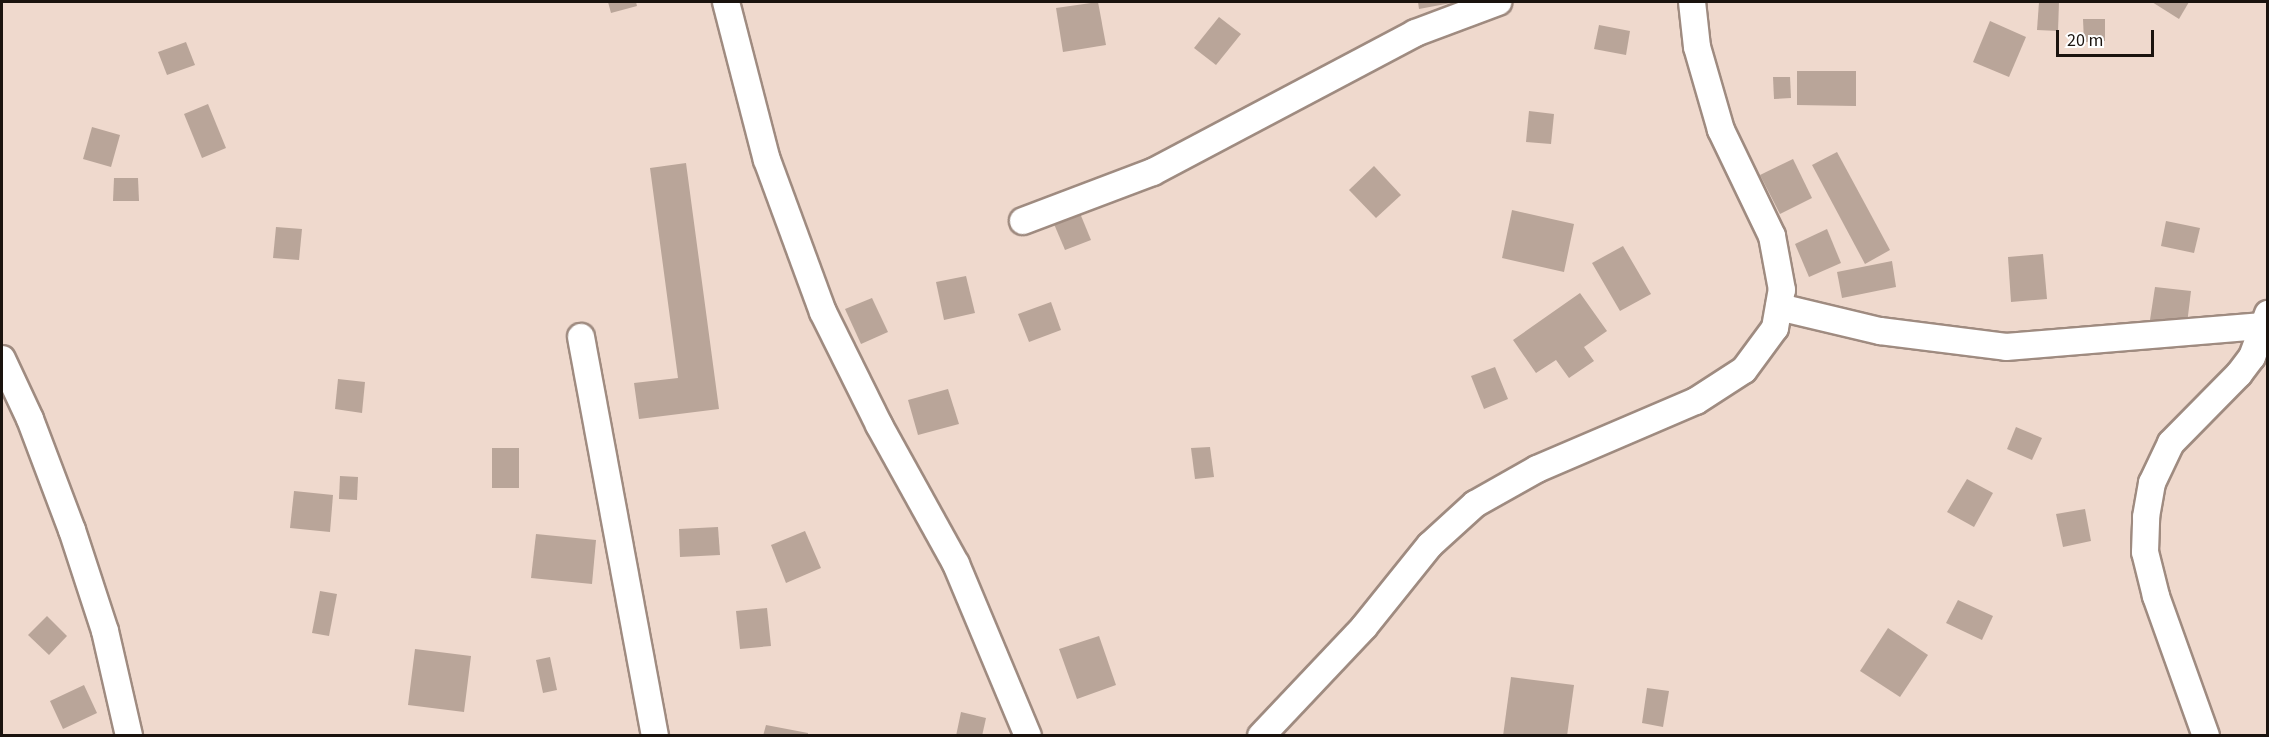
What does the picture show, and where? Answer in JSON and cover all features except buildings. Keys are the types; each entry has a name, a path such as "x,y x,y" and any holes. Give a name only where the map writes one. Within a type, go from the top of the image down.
{"street":[{"path":"726,2 767,160 823,312 879,425 956,564 1028,735"},
{"path":"1023,221 1153,172 1415,33 1498,2"},
{"path":"1261,735 1364,627 1430,545 1475,504 1537,469 1696,401 1744,370 1775,328 1782,290 1772,236 1721,130 1697,47 1692,2"},
{"path":"1779,307 1890,333 2006,347 2265,320 2260,360 2171,443 2152,483 2146,517 2145,552 2156,596 2206,735"},
{"path":"581,337 655,735"},
{"path":"2,359 30,419 72,530 105,631 129,735"}]}
